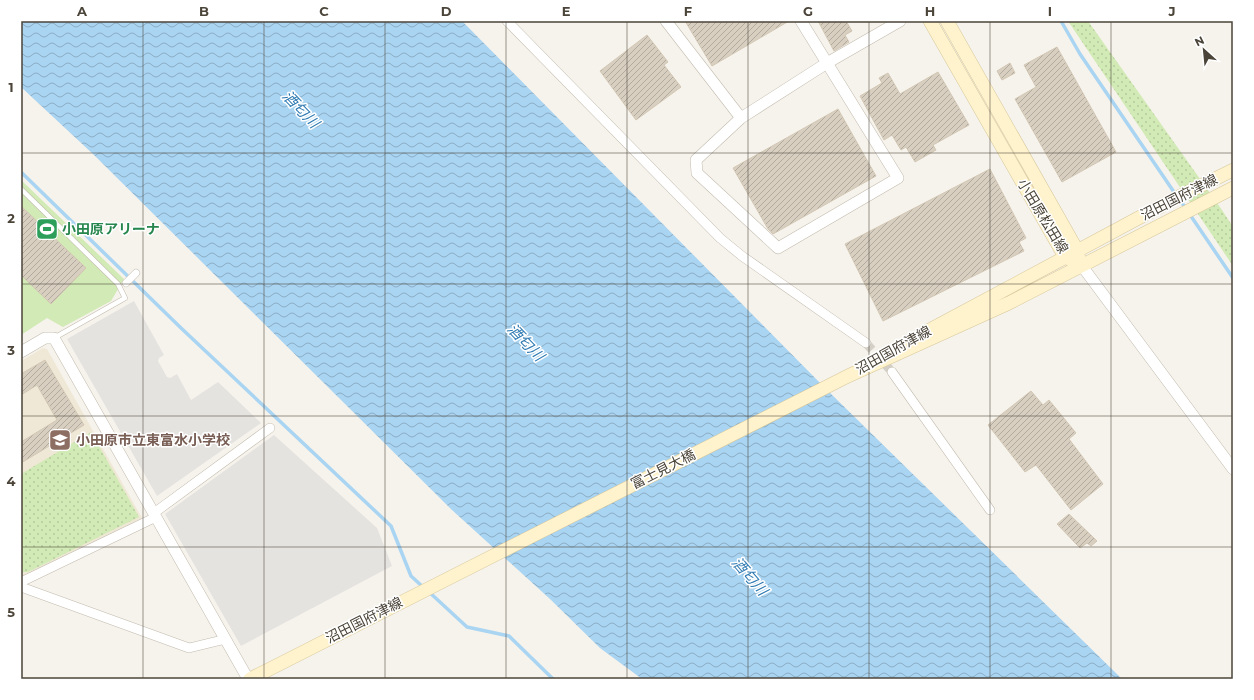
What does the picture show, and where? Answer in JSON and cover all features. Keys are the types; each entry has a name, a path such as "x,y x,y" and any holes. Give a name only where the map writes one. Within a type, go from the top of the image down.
{"main road":[{"name":"小田原松田線","path":"930,21 1065,257 1082,266"},
{"name":"小田原松田線","path":"947,21 1077,250 1082,266"},
{"name":"沼田国府津線","path":"848,376 1077,250 1233,170"},
{"name":"沼田国府津線","path":"848,376 1009,303 1233,188"},
{"name":"富士見大橋","path":"478,562 848,376"},
{"name":"沼田国府津線","path":"249,679 478,562"}],"street":[{"path":"507,21 720,238 742,256 866,343"},
{"path":"666,21 741,118"},
{"path":"801,21 827,63 898,178 778,248 697,173 696,160 741,118 827,63 900,21"},
{"path":"1082,266 1233,470"},
{"path":"126,283 136,273"},
{"path":"21,352 45,338 54,338 249,679"},
{"path":"892,372 990,510"},
{"path":"21,582 155,515 270,428"},
{"path":"21,587 189,648 226,639"}],"lane":[{"path":"21,189 118,284 125,298 54,338"}],"shaded area":[{"path":"134,301 164,355 159,358 158,361 167,377 170,378 177,374 191,400 218,382 261,423 157,496 67,339"},
{"name":"小田原市立東富水小学校","path":"43,348 47,349 143,520 25,576 21,575 21,361"},
{"path":"274,435 377,528 392,566 241,646 165,514"}],"green space":[{"path":"1068,21 1088,21 1222,210 1233,227 1233,266"},
{"name":"小田原アリーナ","path":"21,180 124,279 111,301 63,327 47,318 21,335"},
{"name":"小田原市立東富水小学校","path":"91,432 139,517 28,572 21,572 21,474"}],"water":[{"name":"酒匂川","path":"21,21 462,21 824,387 1122,679 642,679 600,648 550,599 452,510 94,155 21,87"}],"building":[{"path":"685,21 789,21 712,66"},
{"path":"818,21 846,21 852,31 845,35 849,42 834,51"},
{"path":"647,35 668,62 664,65 681,87 636,120 600,71"},
{"path":"1057,47 1116,152 1062,182 1015,99 1036,87 1024,65"},
{"path":"1010,63 1015,73 1002,80 997,71"},
{"path":"938,72 969,125 933,145 936,150 915,162 906,147 901,150 892,135 884,140 860,96 882,83 879,78 888,73 900,94"},
{"path":"838,109 876,176 773,234 768,229 733,168"},
{"path":"990,169 1026,238 1019,242 1024,251 883,321 845,244"},
{"path":"21,206 86,268 51,304 21,275"},
{"path":"45,360 84,425 21,463 21,442 57,420 37,385 21,395 21,374"},
{"path":"1031,391 1043,405 1049,400 1076,433 1069,439 1103,484 1071,510 1036,465 1025,472 988,425"},
{"path":"1069,514 1097,541 1091,546 1087,543 1080,548 1057,524"}],"waterway":[{"path":"1061,21 1080,54 1176,195"},
{"path":"21,172 181,328 391,526 411,576 423,587"},
{"path":"1180,200 1233,278"},
{"path":"428,591 467,627 509,636 553,679"}],"tunnel":[{"path":"866,343 892,372"}],"place":[{"name":"小田原アリーナ","path":"47,229"},
{"name":"小田原市立東富水小学校","path":"60,440"}]}
